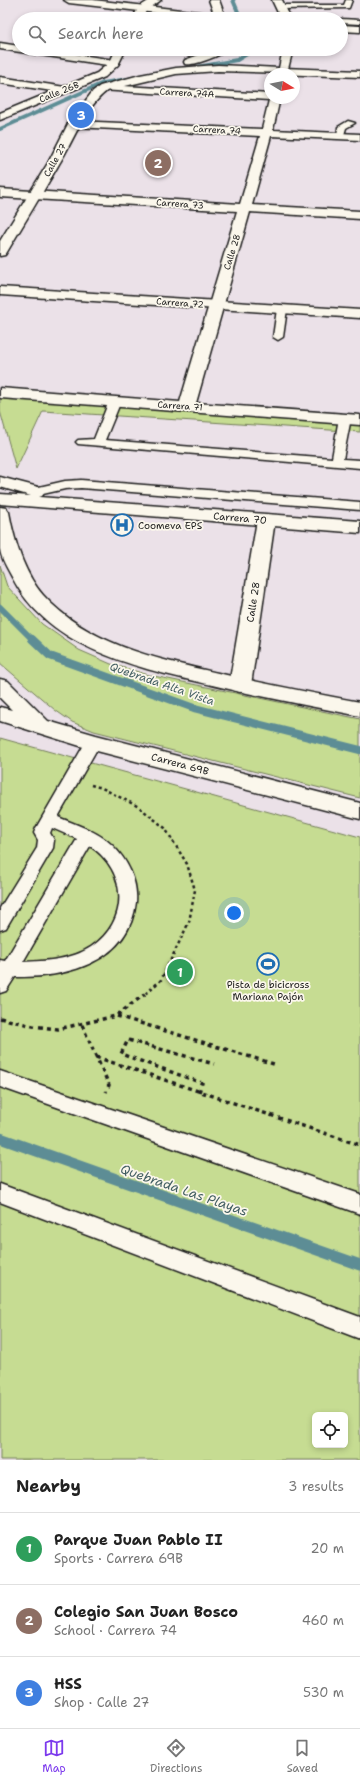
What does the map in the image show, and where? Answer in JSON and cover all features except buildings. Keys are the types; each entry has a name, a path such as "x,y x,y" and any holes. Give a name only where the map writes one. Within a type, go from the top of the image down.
{"street":[{"path":"69,0 144,7"},
{"path":"101,0 179,12"},
{"path":"141,12 144,7 156,0"},
{"path":"214,0 218,12"},
{"path":"348,27 358,26"},
{"path":"0,46 12,48"},
{"path":"66,56 118,64 120,56"},
{"path":"144,66 179,64 207,56"},
{"path":"283,68 286,56"},
{"name":"Calle 26B","path":"1,115 100,75 118,64"},
{"path":"104,88 157,74 218,68 264,71"},
{"path":"300,72 360,74"},
{"path":"0,80 65,90"},
{"name":"Carrera 74A","path":"104,88 264,97"},
{"name":"Calle 27","path":"0,252 35,195 74,124 97,93 104,88"},
{"name":"Calle 28","path":"187,406 268,132 274,104"},
{"name":"Carrera 74","path":"74,124 360,137"},
{"name":"Carrera 73","path":"0,193 360,215"},
{"name":"Carrera 72","path":"0,291 360,314"},
{"name":"Carrera 71","path":"0,393 352,419"},
{"path":"0,482 83,506"},
{"name":"Carrera 70","path":"0,499 360,527"},
{"path":"0,512 17,572 37,600 67,626 104,646 156,665 240,685 360,709"},
{"name":"Calle 28","path":"240,685 266,520"},
{"path":"0,686 40,726"},
{"name":"Carrera 69B","path":"0,714 93,742 360,811"}],"lane":[{"path":"279,4 320,3 347,6 349,0"},
{"path":"348,23 358,26"},
{"path":"340,136 342,127 351,123"},
{"path":"278,337 282,310"},
{"path":"98,443 115,401"},
{"path":"337,462 352,419"},
{"path":"82,442 360,464"},
{"path":"34,492 65,485 81,484 360,506"},
{"path":"0,923 45,848 46,840 42,833 93,742"},
{"path":"5,969 45,969 72,964 90,956 109,944 120,930 128,910 128,887 120,866 106,849 87,836 48,820"},
{"path":"0,986 5,969 87,836"},
{"path":"0,1079 360,1204"},
{"path":"0,1193 360,1328"}],"path":[{"path":"116,1016 278,1065"},
{"path":"82,1025 109,1085 96,1113"},
{"path":"199,1092 202,1083 121,1054 128,1040 214,1064"},
{"path":"96,1057 360,1145"}],"green space":[{"path":"0,398 360,425 360,432 43,411 16,469 0,411"},
{"path":"0,565 7,586 42,624 79,650 111,664 149,675 360,719 360,798 94,731 72,722 55,710 0,663"},
{"path":"0,738 360,837 360,1460 0,1460"}],"waterway":[{"name":"Quebrada Alta Vista","path":"233,0 238,12"},
{"name":"Quebrada Alta Vista","path":"197,67 237,60 244,56"},
{"name":"Quebrada Alta Vista","path":"0,129 103,83 134,78"},
{"name":"Quebrada Alta Vista","path":"0,607 32,639"},
{"name":"Quebrada Alta Vista","path":"32,639 50,656 194,708 360,750"},
{"name":"Quebrada Las Playas","path":"0,1138 360,1265"}],"place":[{"name":"HSS","path":"81,115"},
{"name":"Colegio San Juan Bosco","path":"158,163"},
{"name":"Coomeva EPS","path":"122,525"},
{"name":"Pista de bicicross Mariana Pajón","path":"268,964"},
{"name":"Parque Juan Pablo II","path":"180,972"}]}
